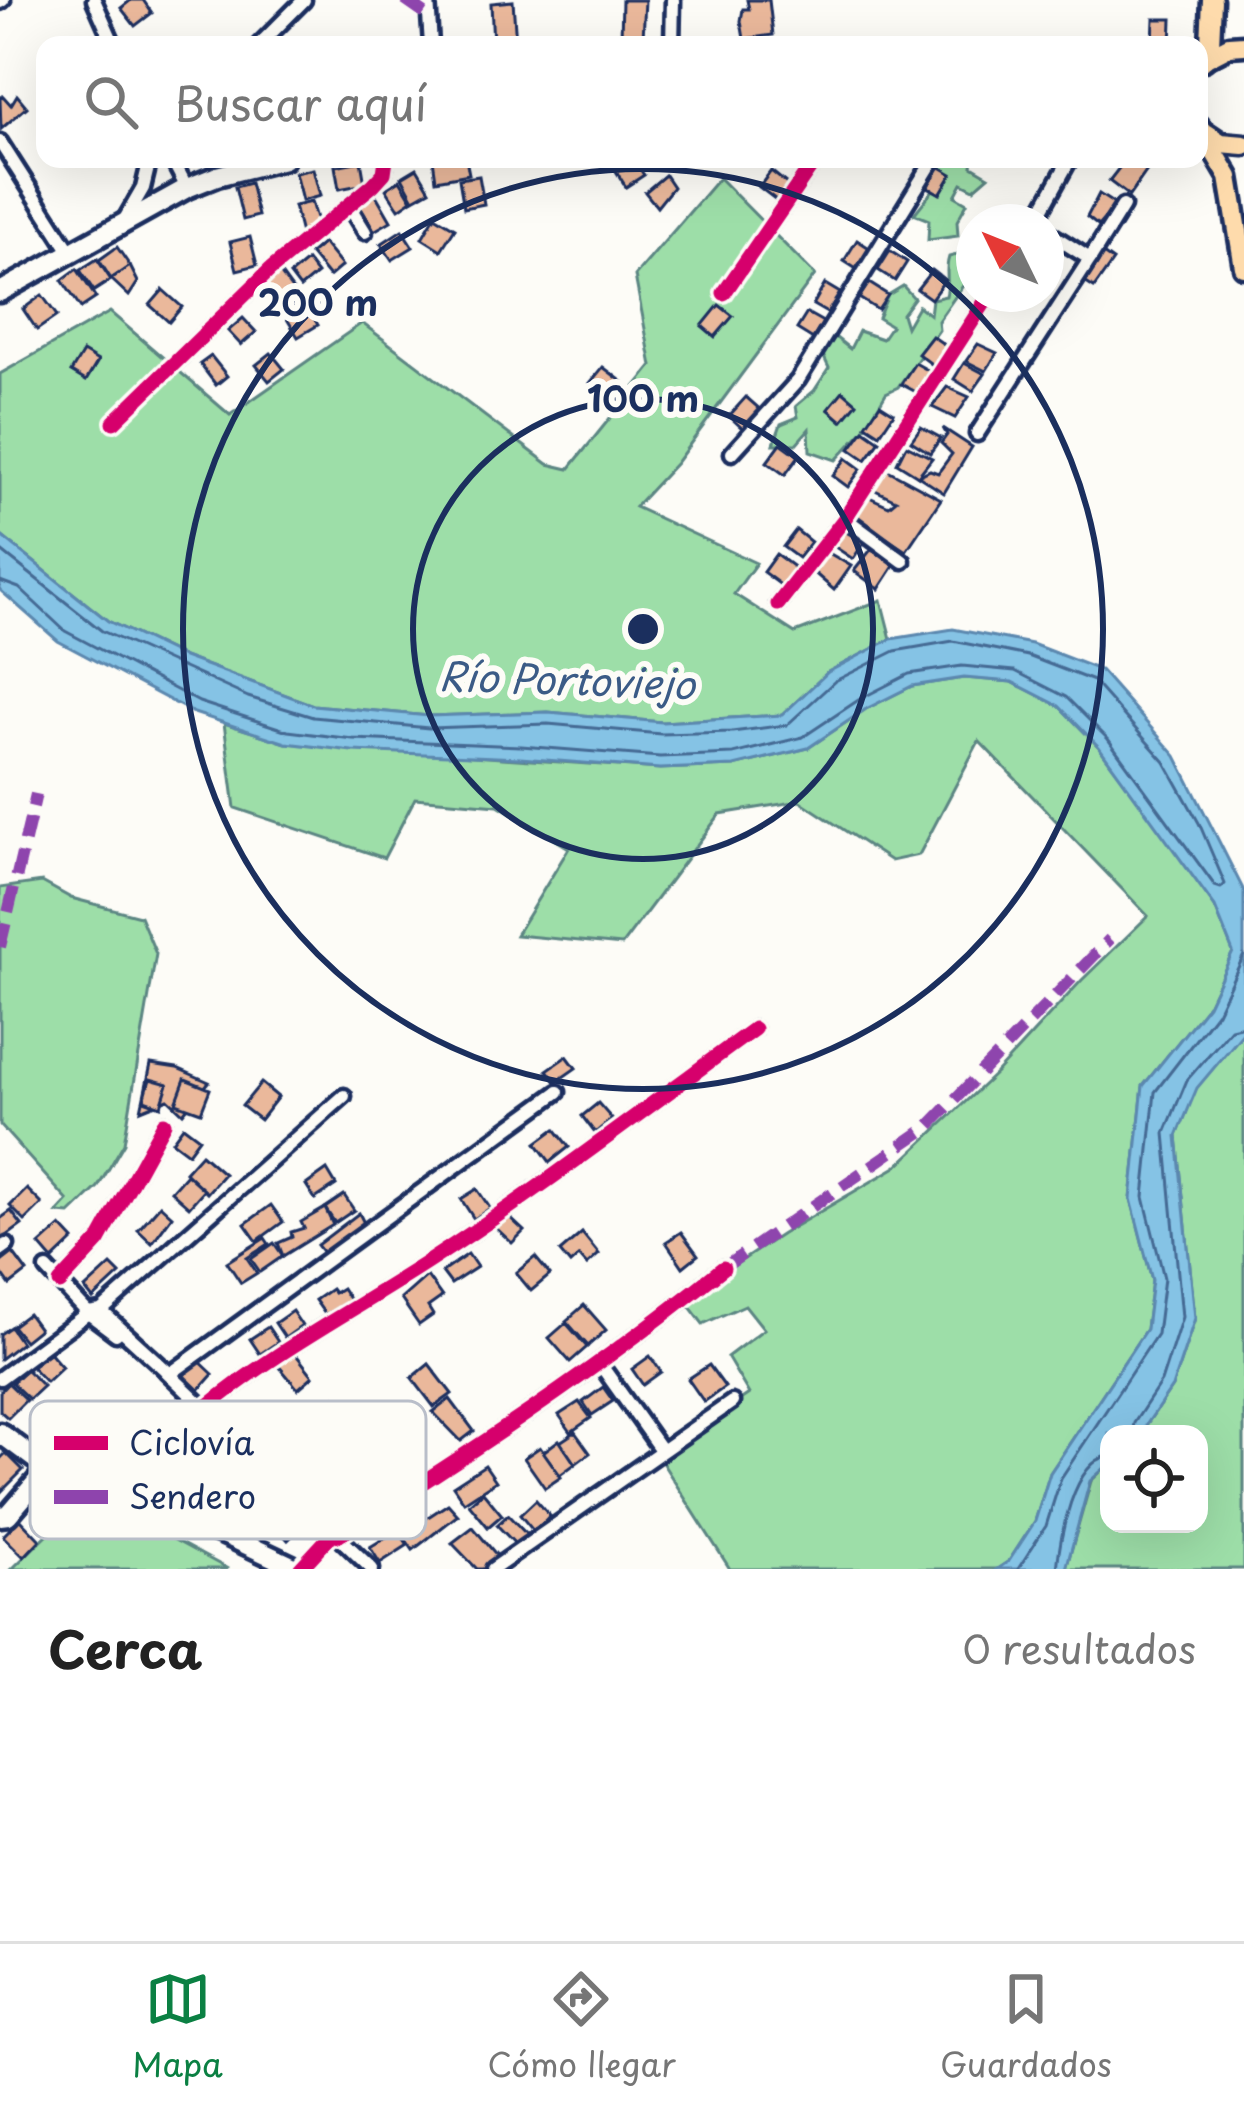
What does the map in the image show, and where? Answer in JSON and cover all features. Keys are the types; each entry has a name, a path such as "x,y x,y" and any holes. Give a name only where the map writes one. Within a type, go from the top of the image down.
{"main road":[{"path":"1208,48 1212,0"},
{"path":"1208,59 1228,46 1244,45"},
{"path":"1208,133 1221,143 1244,145"},
{"path":"1208,141 1229,177 1244,267"}],"street":[{"path":"94,0 110,36"},
{"path":"268,36 304,0"},
{"path":"428,0 430,36"},
{"path":"672,36 673,0"},
{"path":"0,142 71,253"},
{"path":"123,222 143,188 148,168"},
{"path":"177,168 187,188"},
{"path":"0,292 187,188 249,168"},
{"path":"114,422 270,270 349,206 384,168"},
{"path":"724,292 810,168"},
{"path":"732,453 798,380 928,168"},
{"path":"1045,204 1065,168"},
{"path":"349,206 365,232"},
{"path":"977,434 1123,206"},
{"path":"1064,242 1090,259"},
{"path":"778,604 845,518 978,312"},
{"path":"845,518 904,561"},
{"path":"214,1401 450,1247 754,1029"},
{"path":"170,1374 558,1092"},
{"path":"0,1378 94,1312 344,1096"},
{"path":"60,1283 99,1241 164,1124"},
{"path":"426,1476 600,1364 723,1268"},
{"path":"47,1270 200,1401"},
{"path":"600,1364 661,1450"},
{"path":"493,1569 732,1402"},
{"path":"0,1432 30,1457"},
{"path":"0,1516 8,1515 30,1489"},
{"path":"235,1539 299,1569 331,1539"},
{"path":"343,1539 372,1569"}],"green space":[{"path":"941,168 975,168 989,176 974,189 962,183 955,196 967,203 956,204 956,236 928,240 929,220 914,214 933,190 940,193 951,175"},
{"path":"719,178 815,275 676,463 635,507 756,563 734,594 795,633 881,600 891,639 828,672 782,715 662,722 548,712 429,716 313,705 181,656 108,621 0,535 0,374 110,312 230,415 362,323 548,464 569,469 652,366 635,276"},
{"path":"956,255 956,296 938,321 939,330 836,460 810,451 809,429 796,444 774,444 781,424 798,417 796,406 814,391 829,368 822,353 835,337 850,349 859,331 882,339 891,326 878,318 888,295 903,286 914,298 902,314 906,327 918,306 930,315 932,299 946,296 949,257"},
{"path":"964,678 1012,682 1059,706 1099,747 1165,836 1215,907 1233,952 1208,1005 1143,1086 1131,1199 1152,1280 1146,1329 1050,1473 1035,1521 1009,1561 997,1569 730,1569 658,1456 749,1394 727,1357 764,1329 745,1305 703,1324 684,1299 896,1167 996,1073 1148,916 979,741 919,855 891,861 800,801 720,814 622,945 516,935 569,848 498,805 415,798 384,858 235,808 224,723 286,743 660,769 734,766 808,748 866,709 912,686"},
{"path":"42,882 71,898 140,916 156,954 124,1143 98,1187 70,1214 57,1213 68,1201 0,1125 0,888"},
{"path":"1244,1032 1244,1569 1066,1569 1091,1481 1100,1472 1100,1533 1208,1533 1208,1425 1146,1425 1172,1387 1195,1318 1177,1136 1196,1088"},
{"path":"43,1539 173,1539 228,1569 12,1569"}],"water":[{"path":"0,535 108,621 181,656 313,705 429,716 548,712 662,722 782,715 828,672 891,639 953,629 1032,644 1100,670 1176,756 1244,891 1244,1032 1197,1088 1177,1136 1195,1318 1172,1387 1146,1425 1100,1425 1100,1472 1090,1481 1066,1569 997,1569 1009,1561 1035,1521 1050,1473 1146,1329 1152,1280 1131,1199 1143,1086 1208,1005 1233,952 1215,907 1099,747 1059,706 1012,682 964,678 912,686 866,709 808,748 734,766 660,769 352,751 286,743 194,713 58,641 0,590"}],"building":[{"path":"131,0 143,0 152,13 135,26 121,8"},
{"path":"622,0 645,0 643,36 621,36"},
{"path":"747,0 769,0 773,35 744,36 743,9 749,9"},
{"path":"513,1 516,36 493,36 491,3"},
{"path":"1154,19 1172,19 1171,36 1153,36"},
{"path":"17,95 27,107 1,129 0,98 11,105"},
{"path":"335,168 362,168 365,184 339,189"},
{"path":"417,168 430,190 414,199 402,177"},
{"path":"434,168 468,168 469,174 436,180"},
{"path":"614,168 639,168 644,175 626,187"},
{"path":"933,168 952,174 940,194 923,184"},
{"path":"1119,168 1149,168 1129,196 1109,181"},
{"path":"313,169 320,196 302,201 295,173"},
{"path":"771,171 792,188 780,203 759,187"},
{"path":"665,175 673,187 657,207 645,192"},
{"path":"479,176 484,204 464,208 459,179"},
{"path":"400,180 412,200 399,209 386,189"},
{"path":"250,183 258,216 243,220 235,187"},
{"path":"1099,194 1116,205 1098,226 1087,217"},
{"path":"376,195 391,221 374,231 359,205"},
{"path":"311,202 319,229 301,234 294,206"},
{"path":"435,216 455,228 441,250 422,238"},
{"path":"402,230 413,247 392,260 381,244"},
{"path":"250,237 257,265 237,270 230,242"},
{"path":"857,240 871,249 858,270 844,261"},
{"path":"323,243 342,266 329,277 310,254"},
{"path":"117,247 130,266 111,279 99,260"},
{"path":"890,251 907,262 895,281 878,270"},
{"path":"1103,254 1113,261 1094,288 1083,281"},
{"path":"97,259 111,280 94,291 80,270"},
{"path":"307,261 317,274 300,288 290,275"},
{"path":"130,266 138,282 129,296 111,279"},
{"path":"77,269 96,298 81,308 62,280"},
{"path":"932,270 945,280 931,299 917,289"},
{"path":"280,273 299,299 276,315 257,290"},
{"path":"869,283 888,295 878,310 859,298"},
{"path":"825,284 840,293 827,313 813,305"},
{"path":"163,290 182,307 169,322 150,305"},
{"path":"42,295 57,316 37,330 23,309"},
{"path":"304,302 318,325 298,337 284,314"},
{"path":"719,305 733,316 715,337 702,326"},
{"path":"807,313 823,322 813,339 797,329"},
{"path":"243,318 256,332 241,345 228,331"},
{"path":"932,336 948,347 934,366 918,354"},
{"path":"978,344 997,353 986,371 966,361"},
{"path":"83,352 98,361 86,381 71,372"},
{"path":"271,353 284,369 269,381 256,365"},
{"path":"211,356 227,376 216,385 200,364"},
{"path":"915,363 933,373 920,394 901,384"},
{"path":"964,363 985,374 973,391 954,379"},
{"path":"603,367 628,386 615,403 590,383"},
{"path":"947,387 969,397 955,418 932,407"},
{"path":"843,391 857,403 842,421 828,409"},
{"path":"746,397 762,411 744,430 729,416"},
{"path":"880,404 894,413 880,434 866,425"},
{"path":"921,427 941,438 930,453 911,441"},
{"path":"943,428 972,447 944,493 918,476 930,470 938,473 952,454 941,443 947,435"},
{"path":"864,430 880,441 866,460 850,449"},
{"path":"781,443 799,456 785,475 767,462"},
{"path":"906,445 932,458 918,476 897,463"},
{"path":"846,458 861,469 848,487 833,476"},
{"path":"886,469 941,499 906,551 849,513 867,496 889,506 896,500 871,488"},
{"path":"796,530 811,542 798,558 783,547"},
{"path":"844,531 864,542 853,559 832,545"},
{"path":"873,547 896,563 879,589 854,571"},
{"path":"827,552 851,566 834,590 811,570"},
{"path":"776,554 795,568 782,586 763,572"},
{"path":"567,1056 576,1068 556,1082 547,1070"},
{"path":"151,1064 177,1068 209,1082 183,1113 168,1099 141,1110"},
{"path":"150,1079 168,1084 161,1106 144,1100"},
{"path":"185,1079 210,1089 201,1112 176,1103"},
{"path":"261,1083 278,1097 260,1120 242,1106"},
{"path":"598,1103 612,1119 595,1133 582,1116"},
{"path":"183,1126 199,1138 188,1153 172,1141"},
{"path":"555,1129 569,1147 550,1162 536,1143"},
{"path":"201,1154 224,1174 207,1193 185,1172"},
{"path":"327,1170 336,1185 315,1199 306,1185"},
{"path":"186,1174 204,1190 189,1207 171,1191"},
{"path":"27,1189 42,1204 25,1221 10,1206"},
{"path":"477,1189 490,1208 474,1219 461,1199"},
{"path":"344,1195 354,1210 335,1223 325,1208"},
{"path":"160,1205 172,1216 152,1243 138,1230"},
{"path":"271,1205 283,1222 257,1241 245,1224"},
{"path":"325,1208 333,1225 283,1256 278,1243"},
{"path":"11,1211 22,1225 0,1241 0,1219"},
{"path":"359,1213 365,1225 324,1254 317,1245"},
{"path":"507,1215 524,1231 512,1243 495,1227"},
{"path":"61,1226 74,1240 53,1260 40,1245"},
{"path":"681,1232 698,1255 683,1267 666,1242"},
{"path":"582,1233 599,1254 587,1265 579,1256 570,1264 560,1252"},
{"path":"265,1238 269,1244 247,1258 257,1273 241,1283 227,1262"},
{"path":"274,1243 283,1256 260,1272 251,1259"},
{"path":"13,1253 27,1272 10,1285 0,1263"},
{"path":"468,1254 477,1267 451,1284 442,1272"},
{"path":"535,1257 550,1275 531,1291 516,1273"},
{"path":"111,1265 120,1274 93,1299 85,1289"},
{"path":"427,1276 442,1297 428,1307 433,1315 419,1325 401,1299"},
{"path":"342,1288 351,1302 325,1314 315,1300"},
{"path":"584,1305 606,1330 588,1346 566,1321"},
{"path":"292,1311 302,1326 285,1338 275,1323"},
{"path":"28,1314 39,1329 24,1341 12,1326"},
{"path":"566,1323 587,1347 570,1362 549,1338"},
{"path":"10,1327 21,1343 0,1359 0,1334"},
{"path":"268,1327 278,1342 260,1354 250,1339"},
{"path":"48,1351 62,1367 46,1382 31,1366"},
{"path":"294,1352 313,1376 298,1389 278,1365"},
{"path":"650,1356 661,1372 643,1385 632,1369"},
{"path":"195,1357 213,1374 198,1391 179,1374"},
{"path":"429,1364 452,1394 434,1407 412,1378"},
{"path":"709,1365 725,1387 704,1402 688,1379"},
{"path":"26,1369 43,1386 29,1399 12,1383"},
{"path":"8,1383 26,1400 8,1418 0,1411 0,1392"},
{"path":"603,1387 613,1401 592,1415 583,1402"},
{"path":"450,1399 474,1431 461,1441 433,1412"},
{"path":"579,1402 591,1418 571,1432 559,1415"},
{"path":"575,1432 590,1453 575,1464 560,1442"},
{"path":"559,1440 575,1464 560,1475 543,1452"},
{"path":"540,1447 561,1477 545,1488 524,1458"},
{"path":"6,1453 23,1470 0,1493 0,1459"},
{"path":"485,1465 496,1481 464,1502 453,1486"},
{"path":"483,1492 502,1515 488,1527 469,1504"},
{"path":"536,1500 550,1516 535,1533 520,1515"},
{"path":"448,1504 458,1515 413,1550 405,1539 426,1539 426,1518"},
{"path":"508,1515 529,1537 518,1547 497,1525"},
{"path":"20,1519 30,1530 30,1539 40,1540 24,1557 3,1536"},
{"path":"473,1527 499,1558 486,1569 477,1569 452,1543"},
{"path":"383,1539 404,1539 408,1545 380,1563 370,1547"}],"marked path":[{"path":"405,0 428,16"},
{"path":"0,947 36,794"},
{"path":"723,1268 928,1127 1110,939"}],"cycle path":[{"path":"114,422 270,270 373,185 385,168"},
{"path":"724,293 810,168"},
{"path":"778,604 845,518 978,312"},
{"path":"215,1401 513,1204 754,1029"},
{"path":"60,1283 99,1241 164,1123"},
{"path":"426,1481 535,1408 723,1268"},
{"path":"300,1569 328,1539"}],"water label":[{"name":"Río Portoviejo","path":"567,681"}]}
